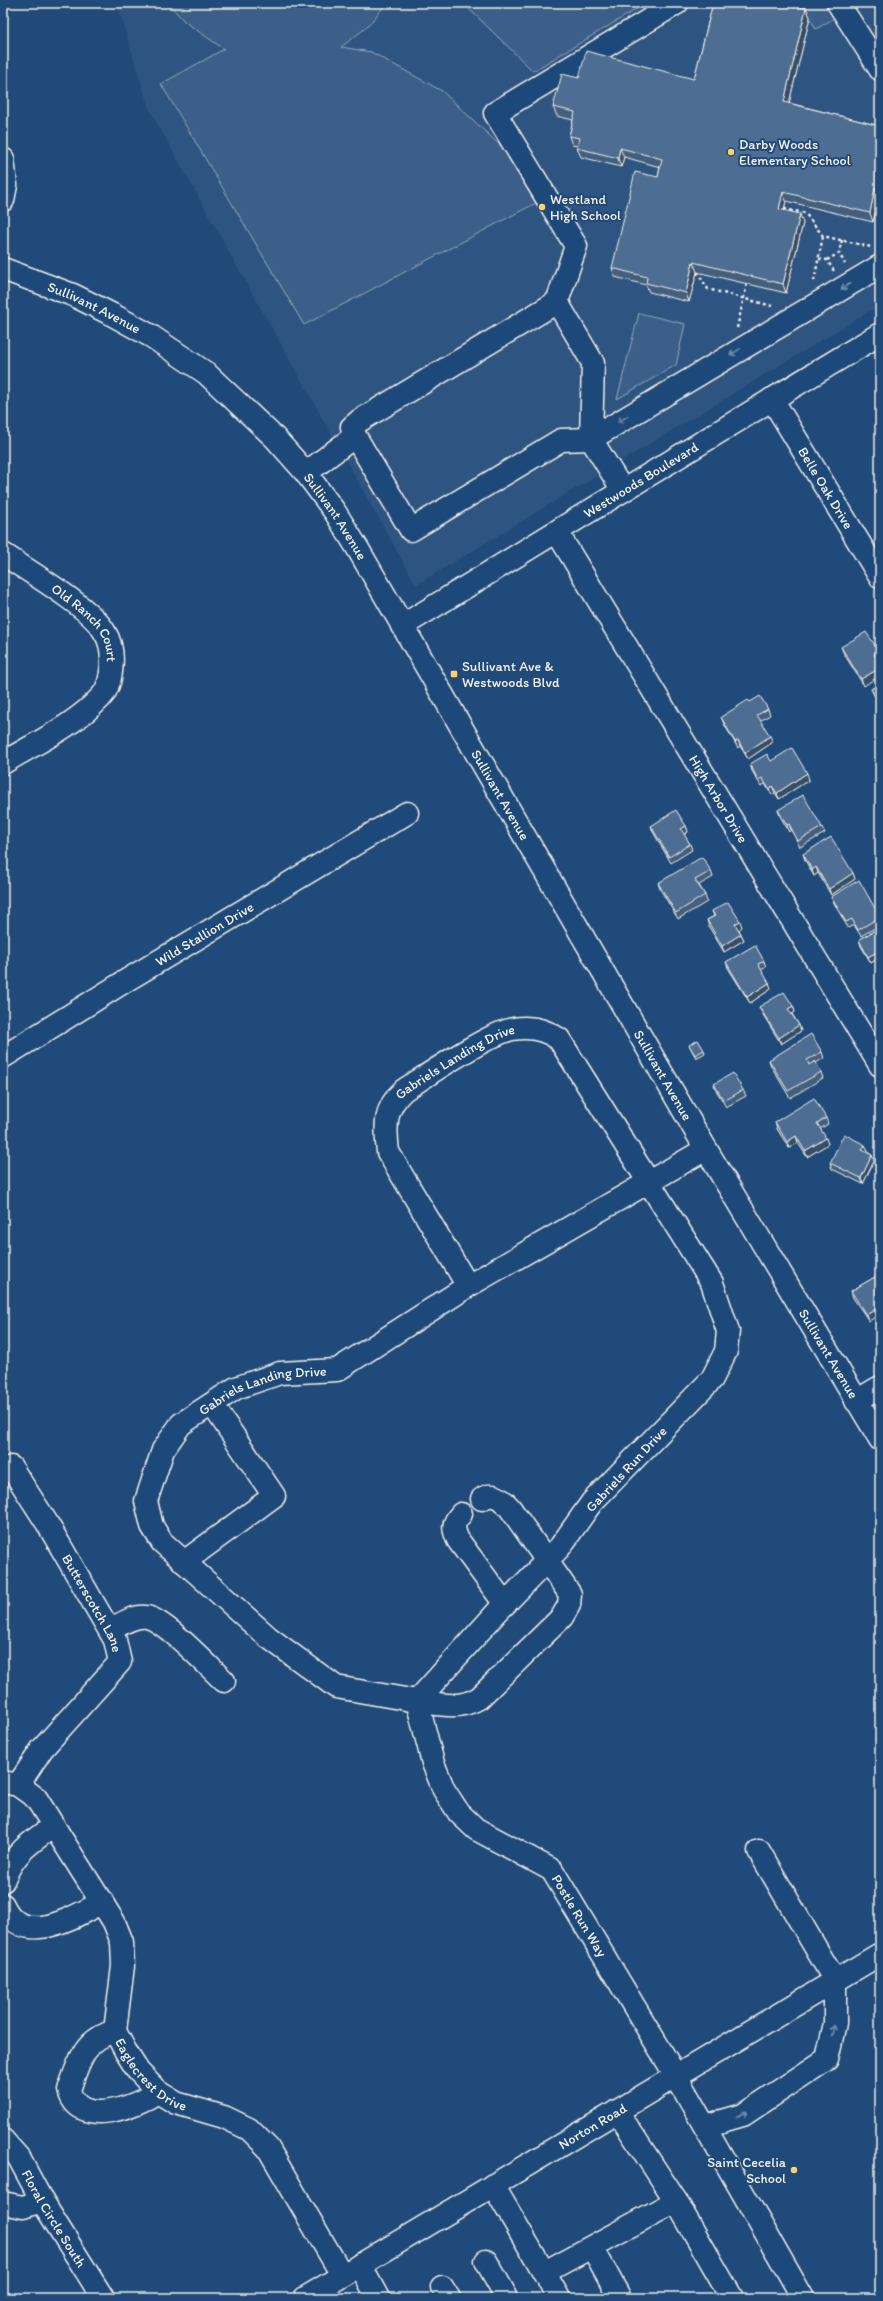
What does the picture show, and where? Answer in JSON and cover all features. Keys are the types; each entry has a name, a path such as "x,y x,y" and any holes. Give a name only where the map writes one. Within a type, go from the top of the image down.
{"street":[{"path":"677,3 495,113 576,246 557,302 359,421 352,427 355,436 411,530 561,440 591,438 876,256"},
{"path":"838,3 880,69"},
{"path":"3,159 6,186 3,200"},
{"name":"Sullivant Avenue","path":"3,269 90,303 151,336 206,373 275,438 306,473 339,518 706,1149 880,1439"},
{"path":"557,302 593,363 591,438 622,489"},
{"name":"Westwoods Boulevard","path":"402,626 557,532 622,489 880,334"},
{"name":"Belle Oak Drive","path":"772,399 880,577"},
{"path":"306,473 355,436"},
{"name":"High Arbor Drive","path":"557,532 880,1065"},
{"name":"Old Ranch Court","path":"3,554 79,606 104,630 111,646 112,662 110,679 102,695 91,707 77,718 3,763"},
{"name":"Wild Stallion Drive","path":"3,1057 127,980 407,813"},
{"name":"Gabriels Landing Drive","path":"468,1286 388,1152 386,1132 393,1100 404,1090 485,1041 512,1029 533,1028 549,1032 559,1039 648,1182"},
{"name":"Gabriels Landing Drive","path":"184,1562 162,1542 152,1526 146,1501 163,1450 181,1424 236,1388 280,1373 338,1370 468,1286 706,1149"},
{"name":"Gabriels Run Drive","path":"417,1702 505,1604 560,1547 592,1502 712,1379 726,1351 728,1331 712,1283 648,1182"},
{"path":"856,1401 880,1387"},
{"path":"212,1404 274,1496 184,1562 268,1636 336,1687 417,1702 453,1706 468,1704 479,1698 562,1617 569,1605 570,1594 503,1500 494,1496 487,1496 482,1499"},
{"name":"Butterscotch Lane","path":"3,1471 11,1467 47,1523 110,1630 115,1640 120,1662 11,1783"},
{"path":"461,1514 454,1521 453,1529 458,1540 505,1604"},
{"path":"110,1630 130,1620 145,1617 154,1619 169,1630 224,1681"},
{"name":"Postle Run Way","path":"417,1702 433,1763 444,1790 459,1813 476,1829 552,1870 676,2076 803,2298"},
{"name":"Eaglecrest Drive","path":"11,1783 36,1798 103,1902 114,1922 122,1942 123,1966 115,2031 138,2071 158,2092 176,2103 224,2118 249,2129 268,2148 351,2270 378,2298"},
{"path":"3,1882 7,1870 21,1850 54,1826"},
{"path":"705,2126 743,2115 827,2059 835,2024 835,1981 759,1851"},
{"path":"3,1905 8,1915 14,1921 28,1926 42,1927 63,1923 103,1902"},
{"name":"Norton Road","path":"305,2298 880,1954"},
{"path":"115,2031 102,2034 93,2041 80,2060 69,2090 75,2103 84,2110 114,2111 144,2101 158,2092"},
{"path":"617,2111 676,2201 732,2298"},
{"name":"Floral Circle South","path":"3,2140 20,2158 42,2201 103,2298"},
{"path":"493,2185 559,2298"},
{"path":"3,2203 23,2206 42,2201"},
{"path":"545,2272 676,2201"},
{"path":"592,2247 620,2298"},
{"path":"486,2261 507,2298"}],"path":[{"path":"784,209 805,213 823,236 842,240 876,256"},
{"path":"814,282 823,236"},
{"path":"842,240 839,253 848,268"},
{"path":"818,259 827,260 839,253"},
{"path":"827,260 836,275"},
{"path":"697,272 708,289 774,306"},
{"path":"735,336 747,284"}],"shaded area":[{"name":"Westland High School","path":"117,3 880,3 880,305 416,585 149,109"},
{"path":"168,3 387,3 367,27 341,47 371,52 442,91 503,148 536,203 304,325 161,84 224,49 185,22"},
{"path":"463,3 647,3 533,71"},
{"path":"801,3 851,3 853,7 816,29"},
{"path":"639,313 685,324 676,365 617,399"}],"building":[{"name":"Darby Woods Elementary School","path":"713,3 784,3 806,8 784,102 880,126 880,189 875,188 870,213 783,192 779,209 800,214 783,284 693,262 686,293 646,283 647,277 612,268 635,172 658,177 662,159 620,148 618,158 577,148 580,138 569,136 575,112 553,107 562,74 579,78 586,51 694,79"},
{"path":"866,632 879,651 874,654 880,664 880,668 861,679 841,647"},
{"path":"880,684 880,704 871,689"},
{"path":"760,696 768,709 757,715 770,736 745,753 738,740 735,742 721,717 748,700 750,702"},
{"path":"792,748 807,773 777,793 772,786 769,789 762,778 758,780 750,764 767,754 771,761"},
{"path":"803,795 822,827 798,841 789,824 787,825 778,810"},
{"path":"676,810 686,826 681,829 690,844 669,857 651,826"},
{"path":"831,837 853,873 829,889 816,867 812,870 803,854"},
{"path":"702,857 711,871 695,880 705,895 676,913 658,883"},
{"path":"859,880 880,917 858,930 852,919 846,922 831,897"},
{"path":"728,902 740,921 735,924 741,934 722,946 707,920 715,916 712,911"},
{"path":"880,927 880,950 868,957 859,940"},
{"path":"755,945 764,961 758,964 769,983 747,997 726,962"},
{"path":"784,992 793,1006 788,1009 799,1025 779,1038 759,1007"},
{"path":"811,1034 822,1052 807,1060 809,1065 815,1061 821,1072 788,1091 769,1060"},
{"path":"698,1040 704,1050 695,1055 689,1045"},
{"path":"733,1073 743,1090 724,1101 714,1084"},
{"path":"814,1098 826,1118 817,1123 826,1138 805,1151 796,1136 787,1142 775,1122"},
{"path":"844,1134 865,1145 862,1150 872,1155 861,1178 830,1163"},
{"path":"880,1274 880,1307 866,1315 851,1291"}],"place":[{"name":"Darby Woods Elementary School","path":"731,152"},
{"name":"Westland High School","path":"542,207"},
{"name":"Sullivant Ave & Westwoods Blvd","path":"454,674"},
{"name":"Saint Cecelia School","path":"794,2170"}]}
